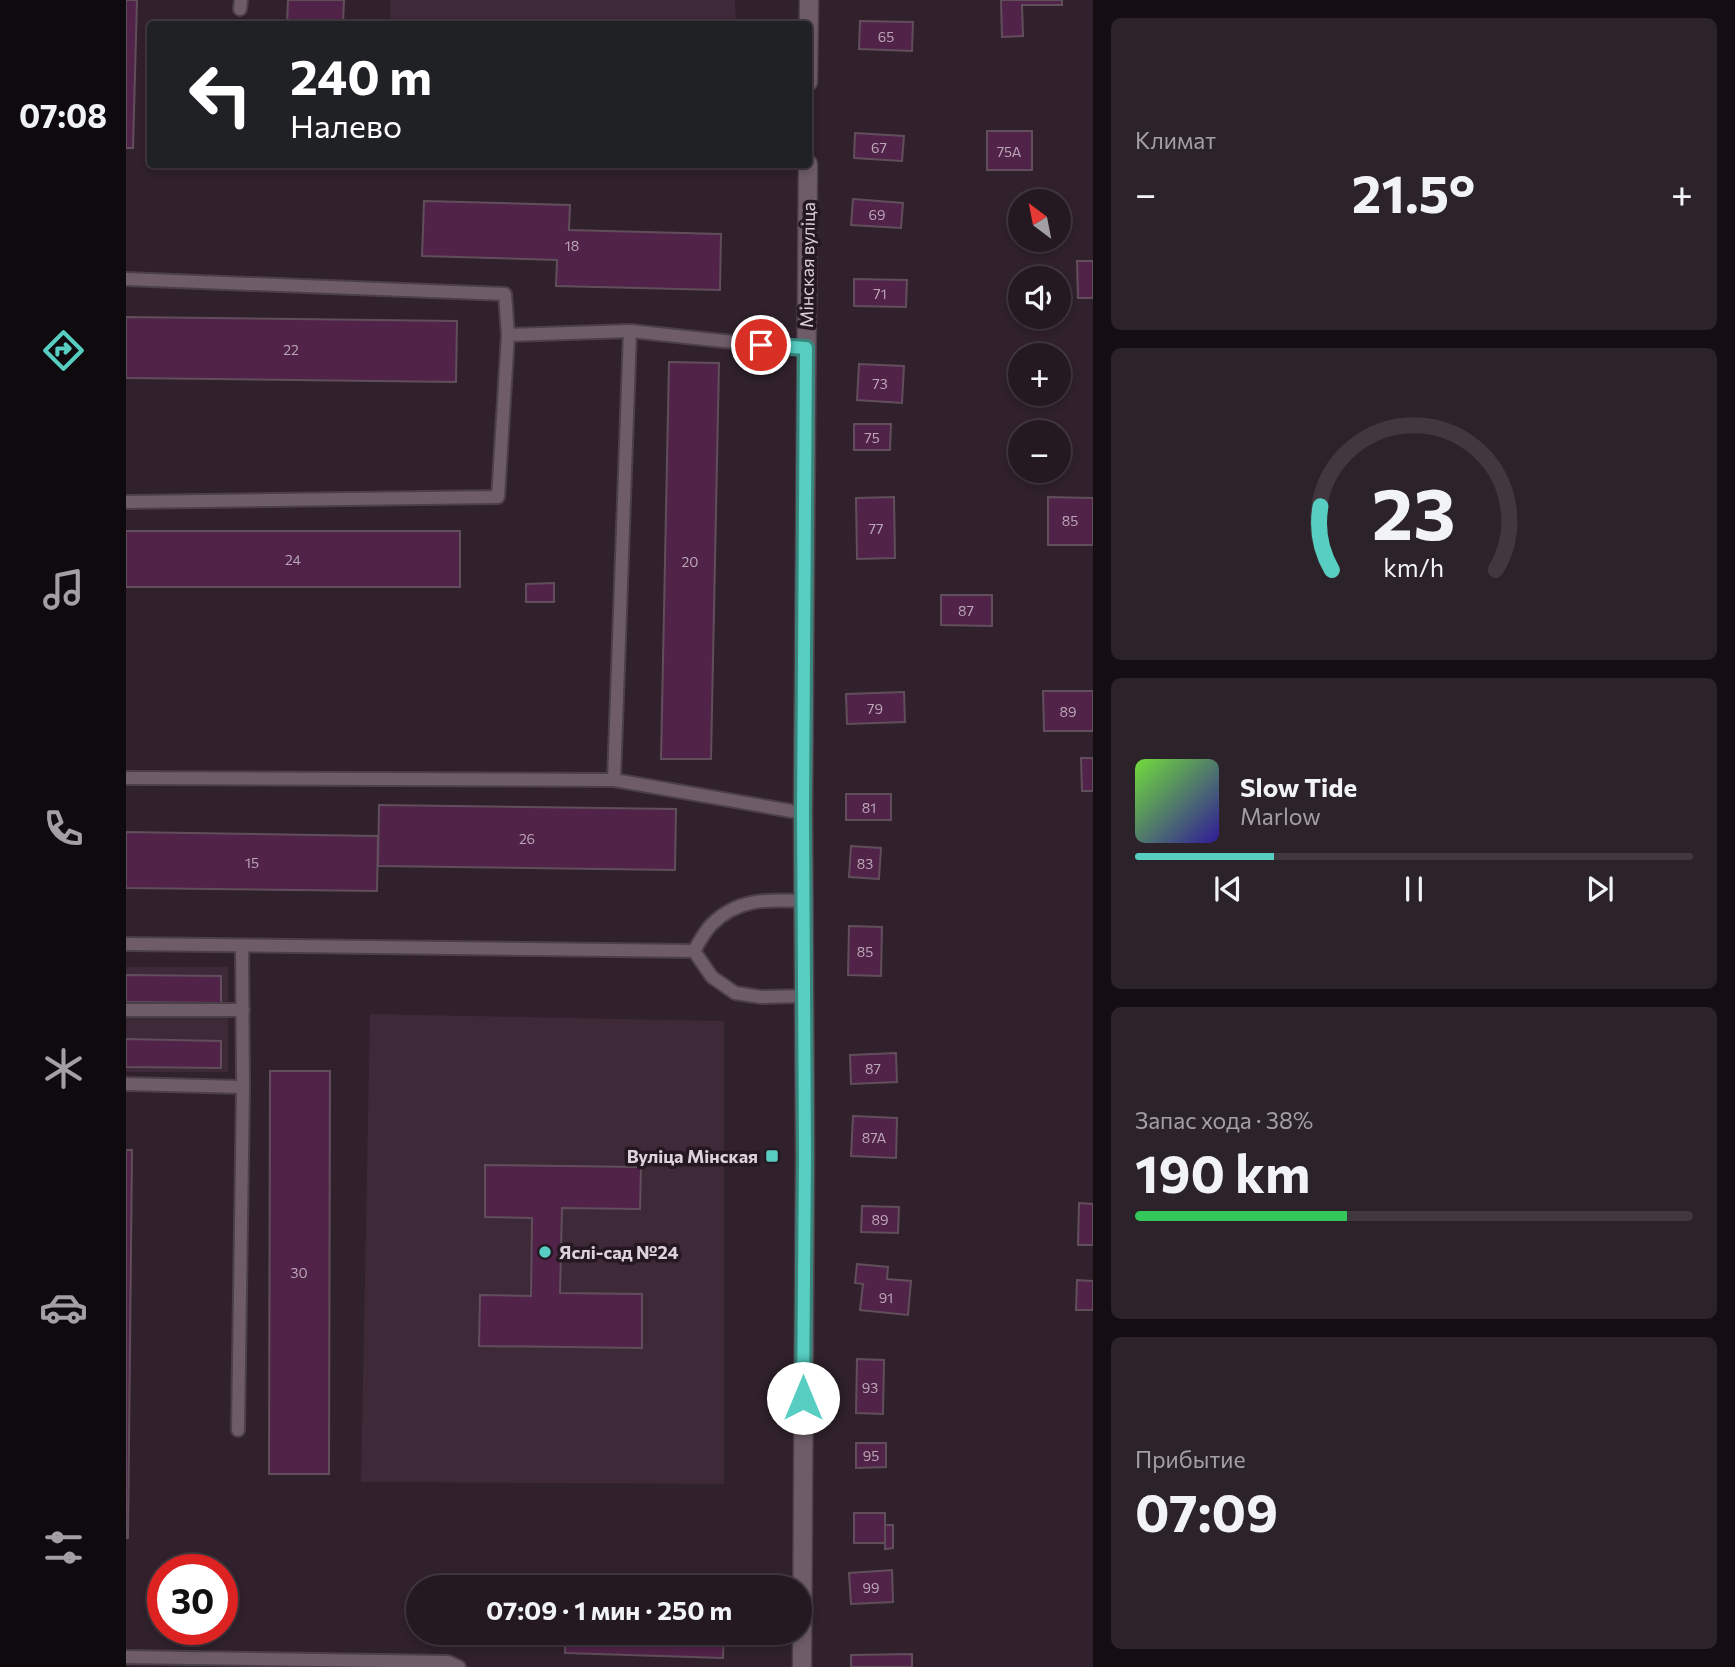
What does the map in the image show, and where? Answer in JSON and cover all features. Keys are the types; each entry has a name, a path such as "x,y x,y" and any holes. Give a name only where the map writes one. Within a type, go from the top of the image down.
{"street":[{"path":"809,0 809,21"},
{"name":"Мінская вуліца","path":"802,1667 805,1156 803,813 808,168"}],"lane":[{"path":"126,279 505,294 508,335 498,497 126,502"},
{"path":"508,335 630,331 806,348"},
{"path":"614,780 630,331"},
{"path":"126,778 614,780 803,813"},
{"path":"694,951 712,924 737,906 762,900 804,901"},
{"path":"126,944 694,951"},
{"path":"237,1430 243,1087 242,946"},
{"path":"694,951 712,976 735,993 761,997 803,996"},
{"path":"126,1010 243,1010"},
{"path":"126,1084 243,1087"},
{"path":"126,1657 449,1662 459,1667"}],"shaded area":[{"path":"390,0 735,0 736,21 390,21"},
{"path":"126,967 228,967 228,1072 126,1072"},
{"name":"Яслі-сад №24","path":"370,1014 724,1021 724,1484 361,1482"}],"building":[{"path":"126,0 137,0 133,148 126,148"},
{"path":"288,0 344,0 343,21 287,21"},
{"path":"1001,0 1062,0 1062,5 1022,5 1023,36 1002,37"},
{"path":"860,21 913,22 912,51 859,49"},
{"path":"987,131 1032,131 1032,170 987,170"},
{"path":"855,133 904,136 902,161 854,158"},
{"path":"853,199 903,203 901,228 851,225"},
{"path":"424,201 570,205 569,230 721,234 720,290 556,286 557,260 422,256"},
{"path":"1077,261 1093,261 1093,298 1078,298"},
{"path":"854,279 907,280 906,307 854,306"},
{"path":"126,317 457,321 456,382 126,378"},
{"path":"669,362 719,363 711,759 661,759"},
{"path":"859,364 904,366 902,403 857,400"},
{"path":"854,424 891,424 890,450 854,450"},
{"path":"894,497 895,558 857,559 856,498"},
{"path":"1048,497 1093,498 1093,545 1048,545"},
{"path":"126,531 460,531 460,587 126,587"},
{"path":"554,583 554,602 526,602 526,584"},
{"path":"941,595 992,595 992,626 941,625"},
{"path":"1043,691 1093,691 1093,731 1044,731"},
{"path":"904,692 905,722 847,724 846,694"},
{"path":"1081,758 1093,758 1093,791 1082,791"},
{"path":"846,794 891,794 891,820 846,820"},
{"path":"379,805 676,809 675,870 378,866"},
{"path":"126,832 378,836 377,891 126,888"},
{"path":"851,846 881,848 879,879 849,877"},
{"path":"849,926 882,927 881,976 848,975"},
{"path":"126,975 221,976 221,1003 126,1002"},
{"path":"126,1039 221,1041 221,1068 126,1067"},
{"path":"896,1053 897,1082 851,1084 850,1055"},
{"path":"270,1071 330,1071 329,1474 269,1474"},
{"path":"853,1116 897,1118 896,1158 851,1156"},
{"path":"126,1150 132,1150 128,1538 126,1538"},
{"path":"485,1165 641,1167 640,1209 562,1208 560,1293 642,1294 642,1348 479,1346 480,1295 531,1296 532,1218 485,1217"},
{"path":"1079,1203 1093,1204 1093,1245 1078,1245"},
{"path":"862,1206 899,1207 898,1233 861,1232"},
{"path":"857,1264 888,1267 887,1279 911,1281 908,1315 860,1310 863,1284 855,1283"},
{"path":"1077,1280 1093,1281 1093,1310 1076,1310"},
{"path":"857,1359 884,1360 883,1414 856,1413"},
{"path":"856,1443 886,1443 886,1467 856,1468"},
{"path":"854,1513 885,1513 885,1543 854,1543"},
{"path":"885,1525 893,1525 893,1548 885,1549"},
{"path":"892,1570 893,1602 851,1604 849,1573"},
{"path":"565,1645 724,1645 723,1658 565,1653"},
{"path":"912,1654 912,1667 851,1667 851,1655"}],"place":[{"name":"Вуліца Мінская","path":"772,1156"},
{"name":"Яслі-сад №24","path":"545,1252"}],"route":[{"path":"761,345 806,348 803,1398"}]}
